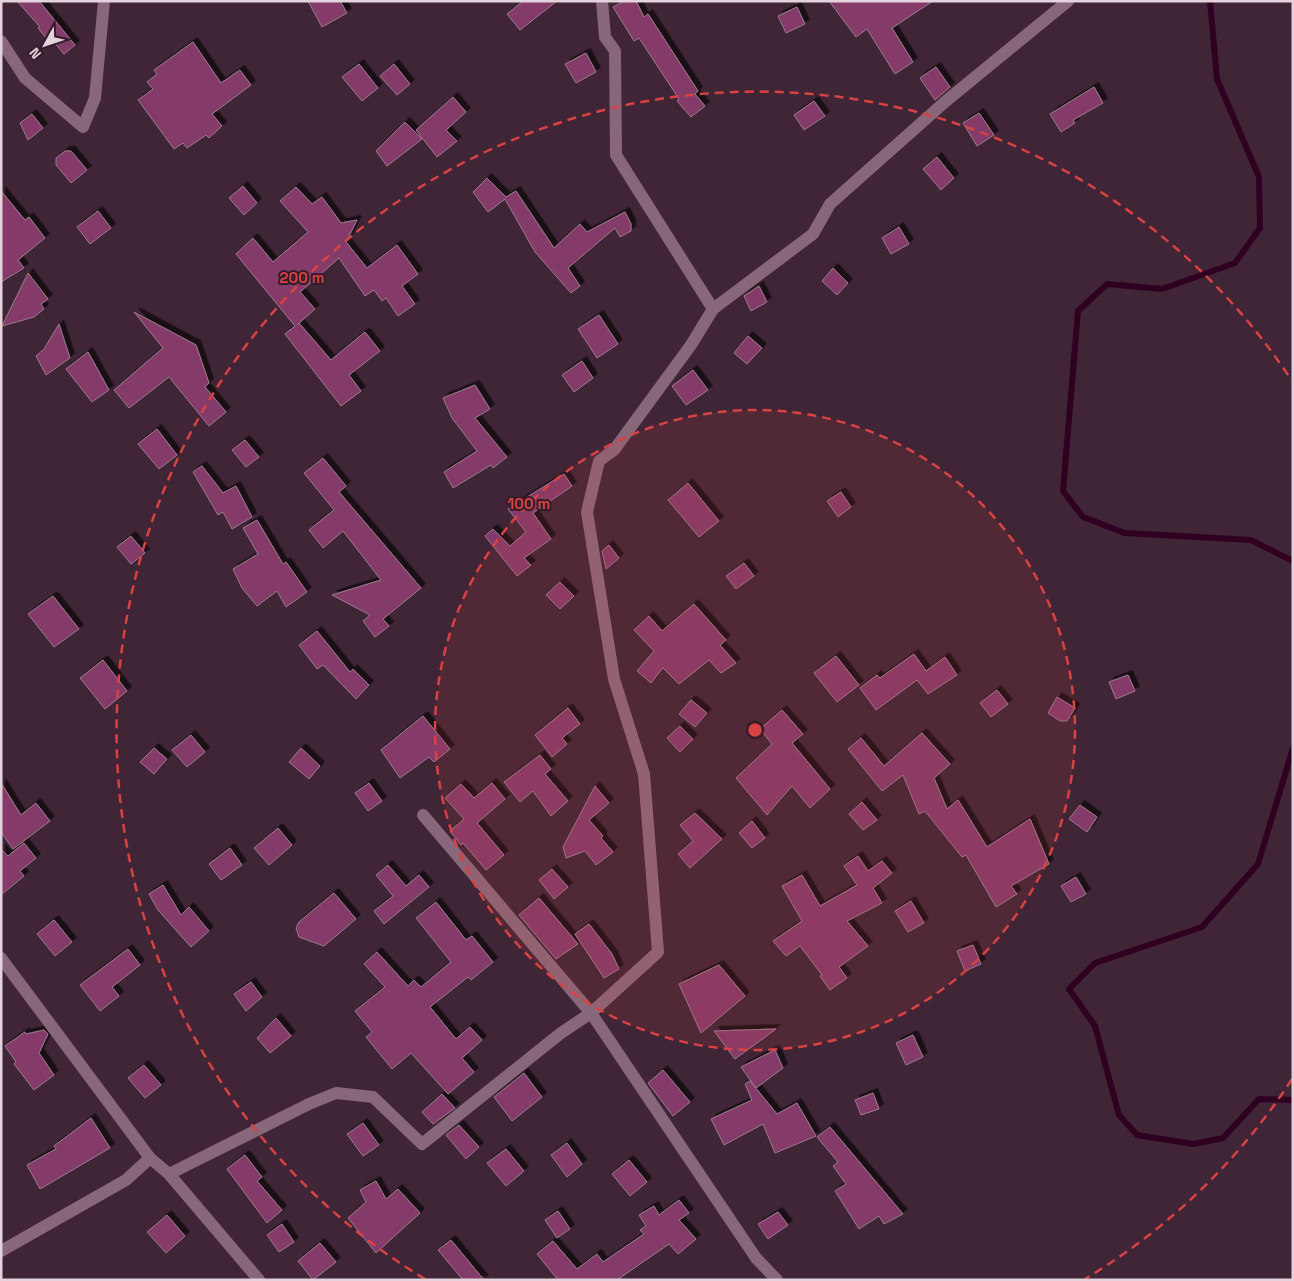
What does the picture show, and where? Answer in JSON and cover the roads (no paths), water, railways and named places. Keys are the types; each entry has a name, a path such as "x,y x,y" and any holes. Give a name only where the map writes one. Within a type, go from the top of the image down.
{"street":[{"path":"1,41 25,78 83,126 95,98 104,1"},
{"path":"602,1 605,37 615,51 616,155 713,309"},
{"path":"169,1174 309,1104 336,1093 374,1097 422,1144 561,1033 591,1013 658,952 644,774 614,679 587,512 599,461 614,450 691,345 713,309 813,234 830,204 946,101 1068,1"},
{"path":"423,815 591,1013 756,1258 777,1280"},
{"path":"1,958 150,1158 169,1174 258,1280"},
{"path":"1,1251 126,1180 150,1158"}],"waterway":[{"path":"1210,1 1217,79 1259,177 1260,228 1235,263 1162,289 1107,284 1078,311 1063,491 1083,517 1125,533 1251,540 1293,561"},
{"path":"1293,748 1258,864 1202,927 1095,963 1069,989 1095,1026 1119,1115 1137,1135 1193,1144 1223,1138 1259,1099 1293,1100"}]}
